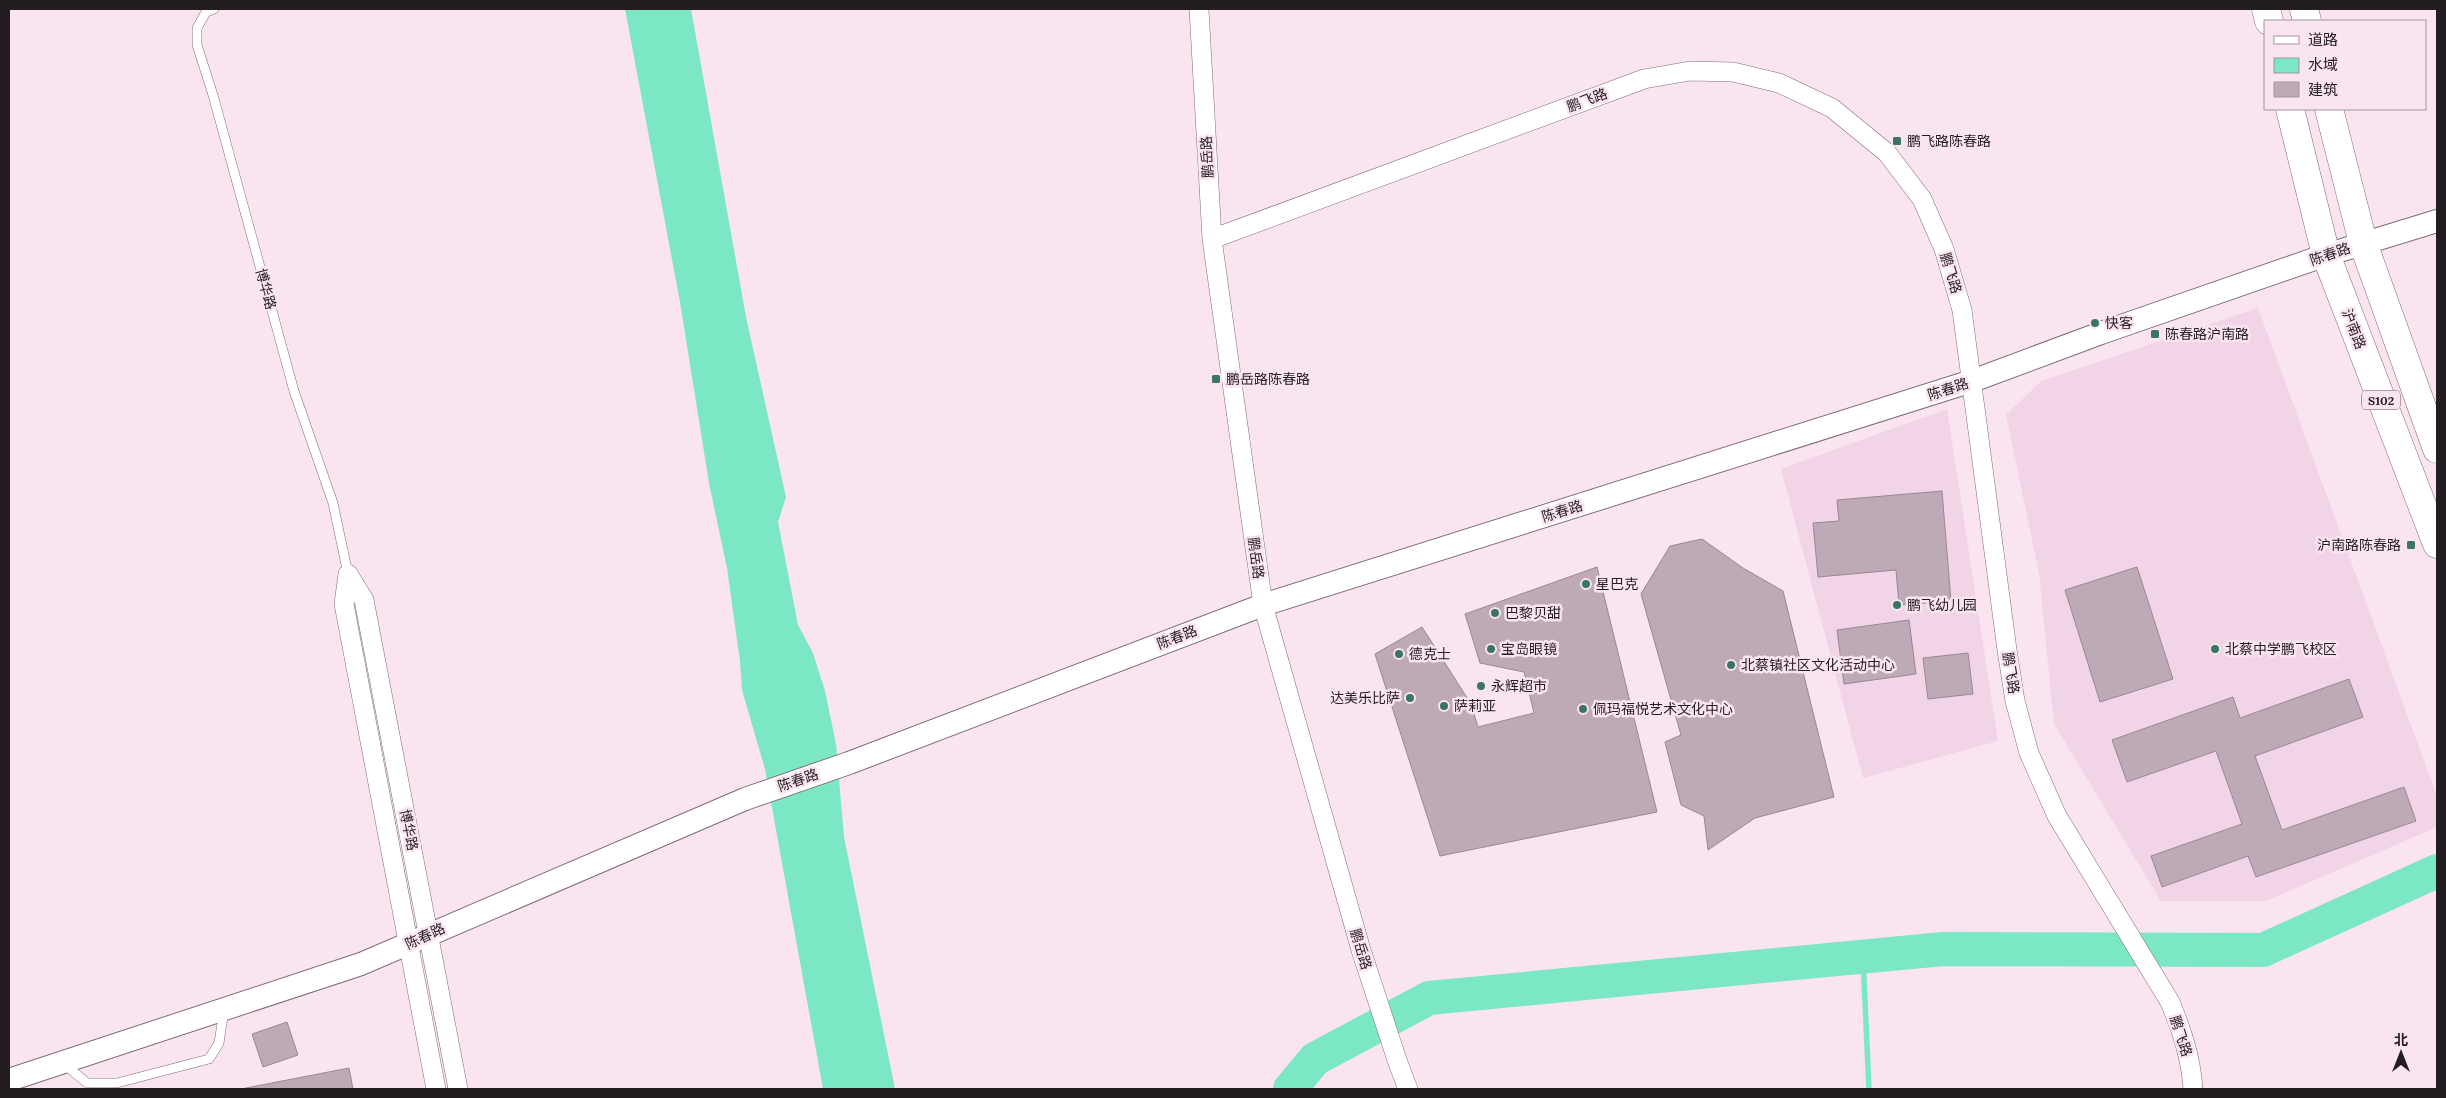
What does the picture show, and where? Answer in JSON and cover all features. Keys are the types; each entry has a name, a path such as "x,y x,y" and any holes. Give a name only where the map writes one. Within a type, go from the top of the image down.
{"main road":[{"name":"沪南路","path":"2290,110 2326,255 2437,544"},
{"name":"S102","path":"2329,110 2363,243 2437,449"}],"street":[{"name":"鹏岳路","path":"1199,9 1212,239 1263,605 1361,950 1408,1089"},
{"name":"鹏飞路","path":"1212,239 1644,79 1690,71 1733,72 1779,83 1832,108 1887,152 1922,199 1944,249 1962,310 2007,650 2015,701 2029,753 2057,816 2170,1002 2183,1034 2191,1068 2193,1089"},
{"name":"陈春路","path":"9,1080 361,964 745,799 849,763 1263,605 1972,381 2101,333 2326,255 2437,221"},
{"name":"博华路","path":"348,574 344,604 419,939 458,1089"},
{"name":"博华路","path":"419,939 436,1089"}],"lane":[{"name":"博华路","path":"214,9 206,12 197,28 197,45 213,95 294,391 333,503 348,574"},
{"path":"62,1063 87,1083 117,1083 209,1059 219,1043 225,1009"}],"shaded area":[{"name":"北蔡中学鹏飞校区","path":"2258,308 2437,796 2437,827 2266,901 2161,901 2054,724 2039,573 2006,415 2041,381"},
{"name":"鹏飞幼儿园","path":"1947,409 1998,741 1863,778 1781,469"}],"water":[{"path":"625,9 691,9 746,317 786,497 778,522 798,625 813,653 825,691 836,744 844,837 895,1089 823,1089 765,769 742,690 740,661 727,568 709,483 680,302"}],"building":[{"path":"1942,491 1951,601 1899,605 1896,570 1818,577 1813,523 1839,521 1837,500"},
{"name":"北蔡镇社区文化活动中心","path":"1702,539 1743,568 1783,591 1834,797 1755,818 1708,850 1704,816 1681,805 1665,742 1681,735 1641,594 1670,546"},
{"name":"佩玛福悦艺术文化中心","path":"1597,567 1657,812 1440,856 1375,654 1422,627 1471,704 1478,727 1534,713 1524,672 1480,663 1465,614"},
{"path":"2137,567 2173,679 2100,702 2065,590"},
{"path":"1909,620 1916,674 1844,684 1837,630"},
{"path":"1968,653 1973,694 1928,699 1923,658"},
{"path":"2349,679 2363,717 2255,756 2282,830 2404,787 2416,821 2256,877 2248,856 2162,887 2151,856 2242,824 2216,751 2127,782 2112,740 2233,697 2240,718"},
{"path":"287,1022 298,1055 263,1067 252,1034"},
{"path":"349,1068 353,1089 241,1089"}],"waterway":[{"path":"1290,1089 1315,1059 1429,998 1943,949 2263,950 2437,871"},
{"path":"1863,957 1869,1089"}],"place":[{"name":"鹏飞路陈春路","path":"1897,141"},
{"name":"快客","path":"2095,323"},
{"name":"陈春路沪南路","path":"2155,334"},
{"name":"鹏岳路陈春路","path":"1216,379"},
{"name":"沪南路陈春路","path":"2411,545"},
{"name":"星巴克","path":"1586,584"},
{"name":"鹏飞幼儿园","path":"1897,605"},
{"name":"巴黎贝甜","path":"1495,613"},
{"name":"宝岛眼镜","path":"1491,649"},
{"name":"北蔡中学鹏飞校区","path":"2215,649"},
{"name":"德克士","path":"1399,654"},
{"name":"北蔡镇社区文化活动中心","path":"1731,665"},
{"name":"永辉超市","path":"1481,686"},
{"name":"达美乐比萨","path":"1410,698"},
{"name":"萨莉亚","path":"1444,706"},
{"name":"佩玛福悦艺术文化中心","path":"1583,709"}]}
